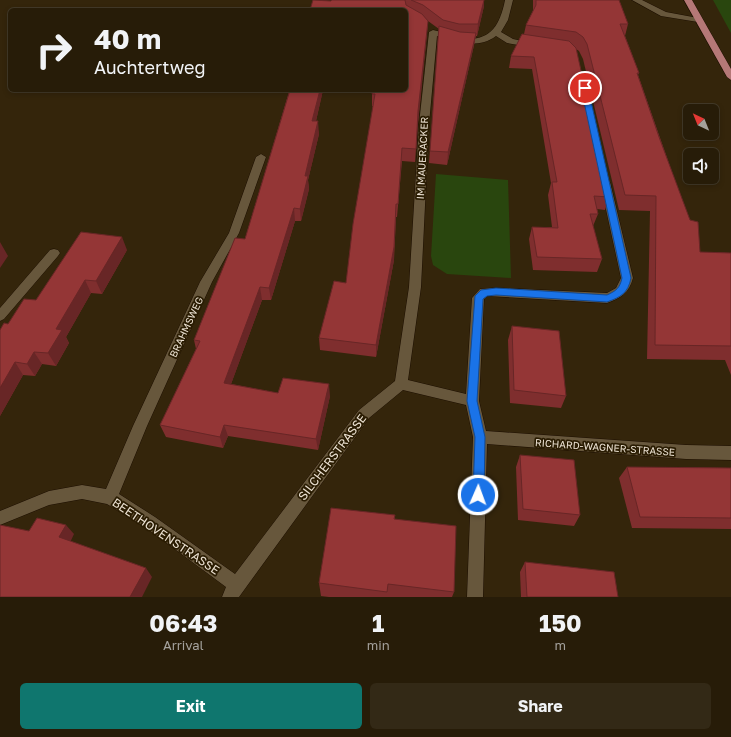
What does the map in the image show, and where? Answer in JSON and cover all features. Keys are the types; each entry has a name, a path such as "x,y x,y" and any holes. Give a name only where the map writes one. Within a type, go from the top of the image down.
{"main road":[{"path":"688,0 731,77"}],"street":[{"path":"509,0 505,17 496,32 510,41 547,47"},
{"path":"636,0 664,14 698,20"},
{"name":"IM MAUERACKER","path":"401,384 415,287 431,29 448,38 465,41 484,39 492,36 496,32"},
{"name":"BRAHMSWEG","path":"110,497 140,426 206,282 234,233 261,157"},
{"path":"475,597 480,437 472,401 478,298 484,292 607,298 619,294 625,287 627,278 603,173"},
{"path":"0,316 54,253"},
{"path":"401,384 472,401"},
{"name":"SILCHERSTRASSE","path":"234,591 364,414 401,384"},
{"name":"RICHARD-WAGNER-STRASSE","path":"480,437 686,452 731,453"},
{"name":"BEETHOVENSTRASSE","path":"0,518 49,498 82,492 110,497 150,522 234,591"}],"green space":[{"path":"713,0 731,0 731,33"},
{"path":"436,174 508,180 511,278 447,274 433,265 431,256"}],"building":[{"path":"313,0 405,0 406,5 422,14 428,21 418,111 416,149 402,148 398,204 396,204 394,247 376,345 319,338 334,281 346,283 353,224 375,94 372,94 372,92 408,92 408,8 311,8"},
{"path":"411,0 484,0 478,24 459,24 443,20 423,5"},
{"path":"536,0 619,0 628,24 620,24 639,73 637,73 659,137 690,220 698,222 700,252 731,253 731,346 655,345 656,196 625,195 587,44 583,37 576,32 526,25 536,5"},
{"path":"439,26 460,32 476,33 448,152 430,151"},
{"path":"522,34 569,41 576,48 609,197 594,196 598,214 590,214 602,259 537,257 532,227 558,228 552,182 557,182 534,57 511,56"},
{"path":"289,92 319,92 312,121 318,121 305,176 308,176 300,209 294,208 269,288 260,287 224,383 278,393 283,378 329,384 316,439 224,425 220,437 160,425 200,341 194,340 235,238 245,239"},
{"path":"81,232 122,237 96,281 85,280 56,329 62,330 48,353 34,352 27,364 15,362 0,388 0,330 4,323 8,324 24,299 36,300"},
{"path":"512,326 559,331 566,396 514,390"},
{"path":"520,455 574,460 580,515 523,509"},
{"path":"627,467 731,468 731,518 640,517"},
{"path":"331,508 395,515 394,519 456,526 454,592 388,584 387,592 319,583"},
{"path":"37,518 66,525 59,537 146,568 130,597 0,597 0,525 29,531"},
{"path":"525,562 614,572 618,597 527,597"}],"route":[{"path":"478,495 480,437 472,401 478,298 484,292 607,298 619,294 625,287 627,278 585,88"}]}
